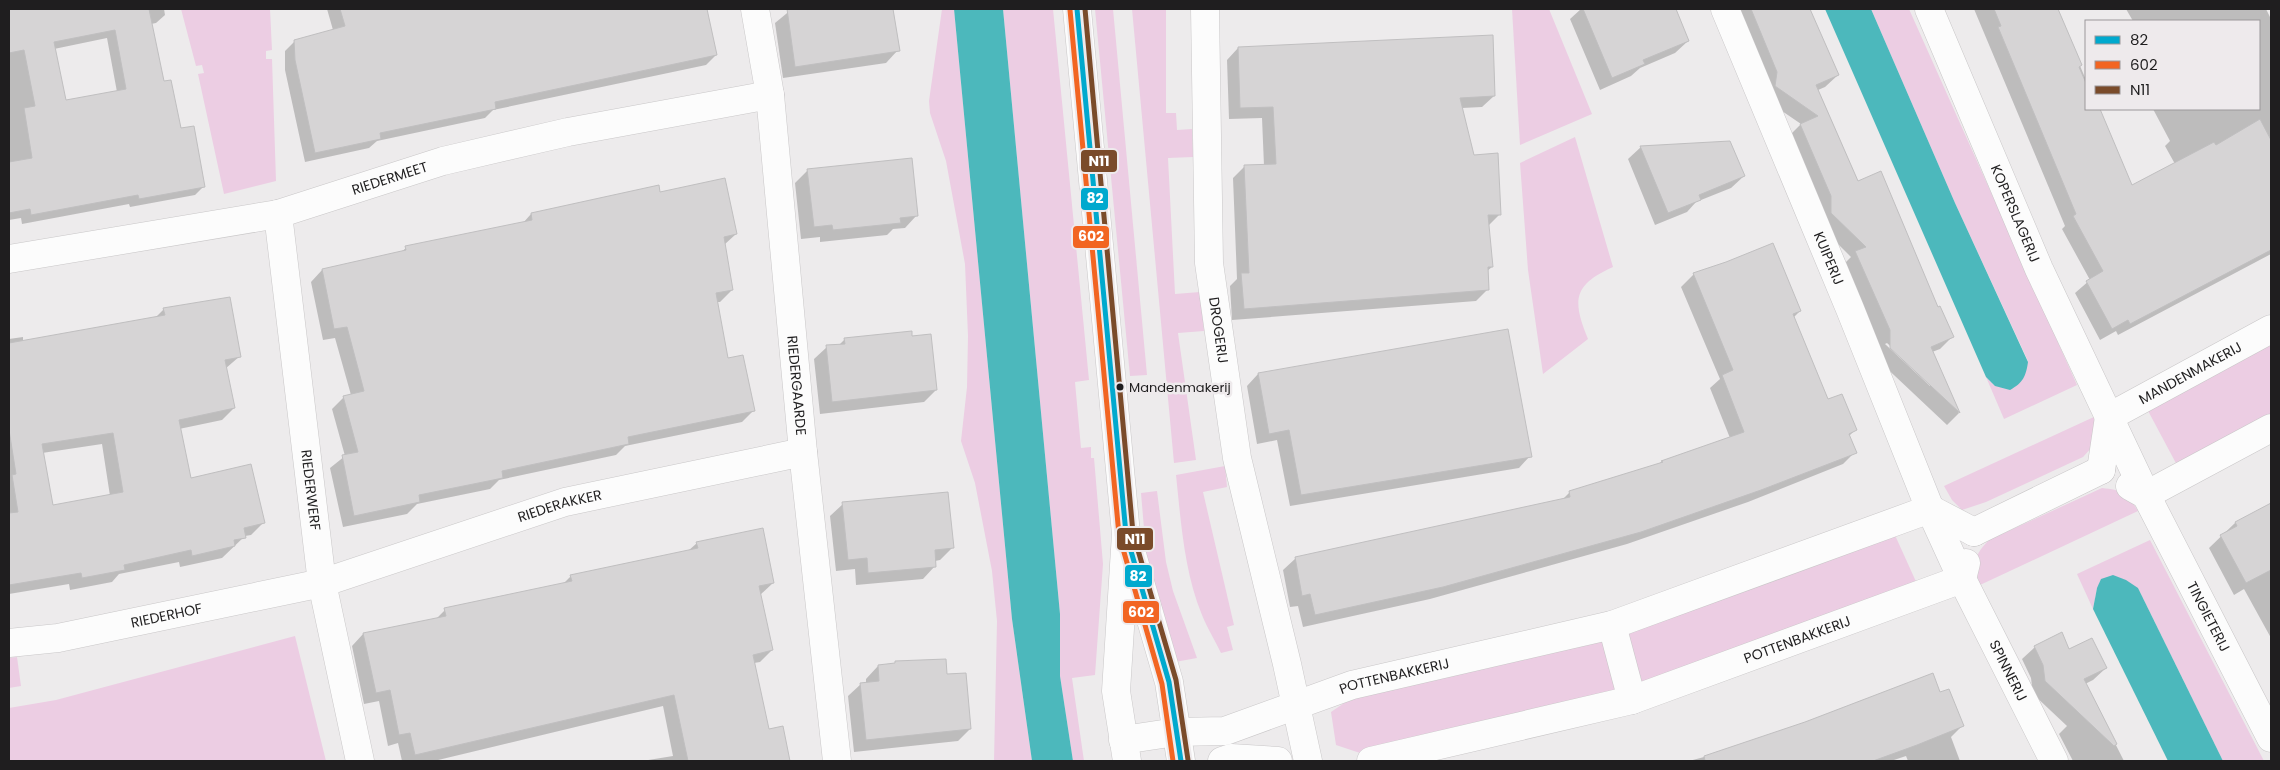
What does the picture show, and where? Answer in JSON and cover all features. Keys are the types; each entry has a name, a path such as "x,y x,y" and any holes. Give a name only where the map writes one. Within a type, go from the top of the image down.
{"street":[{"name":"RIEDERGAARDE","path":"755,9 770,95 803,452 837,761"},
{"path":"1077,9 1126,534 1116,691 1125,750"},
{"name":"DROGERIJ","path":"1205,9 1209,262 1237,458 1296,705"},
{"name":"KUIPERIJ","path":"1725,9 1850,309 1930,509"},
{"name":"KOPERSLAGERIJ","path":"1929,9 2039,269 2109,417"},
{"name":"RIEDERMEET","path":"9,259 278,214 443,162 568,132 770,95"},
{"name":"RIEDERWERF","path":"278,214 322,583 360,761"},
{"name":"MANDENMAKERIJ","path":"2109,417 2271,329"},
{"path":"2101,470 2109,417"},
{"path":"2109,417 2146,495"},
{"path":"2146,495 2271,428"},
{"name":"RIEDERAKKER","path":"322,583 565,502 803,452"},
{"path":"1962,579 1974,532 2101,470"},
{"path":"2101,470 2146,495"},
{"name":"TINGIETERIJ","path":"2146,495 2271,738"},
{"path":"1930,509 1974,532"},
{"path":"1930,509 1962,579"},
{"name":"POTTENBAKKERIJ","path":"1125,750 1176,732 1225,731 1352,685 1612,625 1930,509"},
{"path":"1126,534 1169,682 1181,761"},
{"name":"POTTENBAKKERIJ","path":"1371,761 1632,700 1962,579"},
{"name":"SPINNERIJ","path":"1962,579 2054,761"},
{"name":"RIEDERHOF","path":"9,643 58,638 322,583"},
{"path":"1612,625 1632,700"},
{"path":"1296,705 1308,761"},
{"path":"1222,761 1231,758 1278,761"}],"shaded area":[{"path":"181,9 270,9 272,50 266,51 266,59 272,59 276,181 224,194 198,74 204,73 202,65 196,66"},
{"path":"942,9 954,9 1012,619 1032,761 994,761 997,621 992,571 975,483 961,441 967,387 968,336 965,264 946,161 930,113 929,101"},
{"path":"1003,9 1053,9 1089,380 1075,382 1081,448 1091,447 1091,458 1094,458 1103,564 1095,675 1072,678 1084,761 1073,761 1060,676 1060,614"},
{"path":"1095,9 1113,9 1147,375 1130,376"},
{"path":"1132,9 1166,9 1166,113 1176,113 1177,130 1192,129 1193,157 1168,158 1175,294 1200,292 1204,331 1178,333 1196,460 1174,463"},
{"path":"1512,9 1549,9 1592,114 1520,145"},
{"path":"1871,9 1909,9 2077,385 2004,419 1986,377 1995,386 2028,361 1955,203"},
{"path":"1575,137 1613,267 1590,280 1583,287 1580,295 1578,304 1588,339 1543,374 1528,270 1520,163"},
{"path":"2271,339 2271,416 2178,467 2146,407"},
{"path":"2096,416 2094,445 2083,457 1986,502 1962,510 1952,500 1944,486"},
{"path":"1225,466 1227,487 1203,492 1234,625 1227,627 1233,650 1221,653 1204,620 1191,581 1184,546 1176,475"},
{"path":"2102,488 2119,491 2127,496 2138,511 1980,585 1976,571 1977,556 1989,540"},
{"path":"1157,491 1166,562 1173,591 1197,658 1175,662 1156,603 1146,552 1141,493"},
{"path":"1894,533 1918,586 1643,686 1627,630"},
{"path":"2150,540 2264,761 2223,761 2138,588 2097,588 2093,609 2077,574"},
{"path":"295,636 326,761 9,761 9,708 56,700"},
{"path":"1603,637 1618,692 1360,753 1336,745 1331,712 1350,699"},
{"path":"17,657 21,686 9,688 9,658"}],"water":[{"path":"954,9 1003,9 1060,614 1060,676 1073,761 1032,761 1012,619"},
{"path":"1825,9 1871,9 1955,203 2028,362 2023,379 2010,390 1995,386 1986,377"},
{"path":"2113,575 2126,580 2138,588 2223,761 2168,761 2093,609 2097,588 2101,579"}],"building":[{"path":"9,9 149,9 164,81 171,80 181,128 194,126 205,187 139,199 138,195 31,215 30,209 9,213 9,162 32,158 24,108 35,106 24,50 9,53","holes":["115,30 126,89 66,100 54,42"]},
{"path":"340,9 707,9 717,55 495,102 496,109 380,133 381,139 315,153 295,60 294,40 345,26"},
{"path":"787,9 893,9 900,51 795,67"},
{"path":"1583,9 1676,9 1689,41 1643,60 1645,64 1612,78"},
{"path":"1751,9 1810,9 1839,75 1816,85 1858,181 1881,171 1938,307 1940,306 1954,337 1931,347 1960,413 1890,348 1890,330 1855,251 1866,247 1831,213 1831,196 1800,124 1818,116 1775,86 1777,72"},
{"path":"1994,9 2058,9 2082,65 2079,67 2085,81 2085,110 2100,110 2132,185 2214,142 2216,145 2260,119 2271,140 2271,250 2130,324 2128,320 2112,329 2086,281 2103,271 2073,216 2076,214 1998,27 2001,26"},
{"path":"1493,35 1495,96 1460,98 1474,155 1498,153 1501,215 1488,215 1493,267 1488,267 1489,290 1244,309 1241,273 1249,273 1244,165 1276,164 1273,107 1240,108 1238,47"},
{"path":"1730,141 1745,176 1699,195 1701,200 1668,213 1640,146"},
{"path":"912,158 918,216 900,218 901,223 833,230 832,225 814,227 807,169"},
{"path":"725,178 737,234 724,237 733,290 716,293 728,358 743,355 755,411 628,437 629,444 502,471 503,478 419,495 420,502 354,516 342,455 358,452 343,396 364,391 347,327 334,329 322,269 406,250 405,246 532,220 531,213 659,185 660,192"},
{"path":"1773,243 1801,311 1793,314 1828,399 1842,394 1857,430 1849,434 1857,453 1761,490 1641,532 1443,587 1315,615 1310,594 1302,596 1295,557 1570,497 1569,491 1663,462 1661,461 1744,432 1722,375 1733,370 1693,273"},
{"path":"230,297 241,357 225,360 235,408 179,420 191,478 251,464 265,523 244,528 246,538 234,540 235,546 192,556 191,550 124,565 125,570 82,578 81,573 9,585 9,513 18,512 12,475 16,474 9,430 9,343 165,315 163,308","holes":["113,433 123,492 53,505 42,444"]},
{"path":"1508,329 1532,457 1301,495 1289,430 1269,434 1258,373"},
{"path":"912,331 912,336 931,334 937,390 832,402 826,345 845,344 844,338"},
{"path":"948,492 954,548 935,550 936,567 868,573 867,558 848,560 842,502"},
{"path":"2271,503 2271,570 2246,583 2220,535 2237,526 2235,522"},
{"path":"763,528 774,583 759,586 773,650 753,655 769,729 783,726 790,761 688,761 674,695 415,755 410,733 399,735 390,690 376,693 363,633 446,616 444,608 572,581 570,575 698,548 696,542"},
{"path":"2062,632 2069,649 2092,638 2107,668 2084,679 2117,744 2114,746 2045,681 2043,665 2034,646"},
{"path":"946,659 947,674 966,673 971,729 866,740 860,683 879,681 878,665 895,663 895,661"},
{"path":"1933,673 1940,692 1949,689 1964,726 1917,745 1873,761 1705,761 1704,756 1805,722"}],"transit line":[{"name":"82","path":"1077,9 1126,534 1169,682 1181,761"},
{"name":"N11","path":"1085,9 1133,533 1176,680 1188,760"},
{"name":"602","path":"1070,10 1119,535 1162,684 1173,761"}],"place":[{"name":"Mandenmakerij","path":"1120,387"}]}
